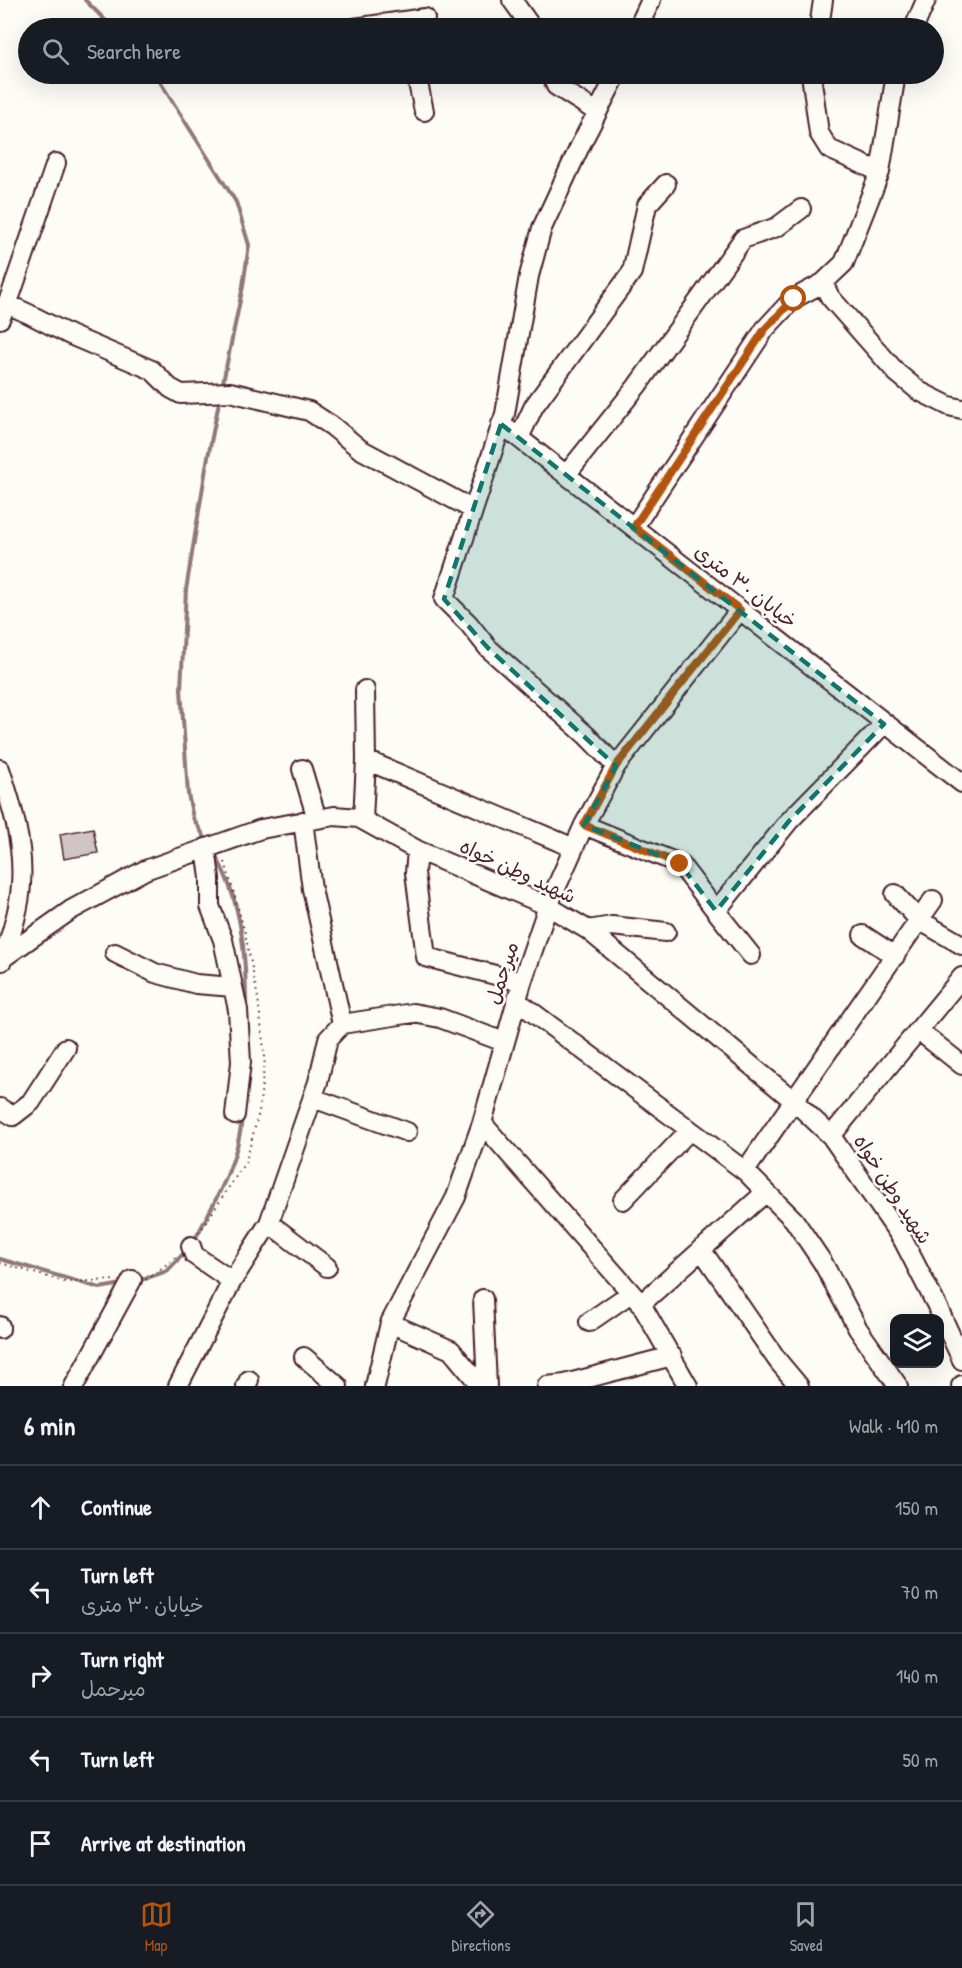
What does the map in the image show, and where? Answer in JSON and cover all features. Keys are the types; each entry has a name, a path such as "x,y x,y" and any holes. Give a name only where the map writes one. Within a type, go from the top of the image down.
{"street":[{"path":"512,0 525,18"},
{"path":"643,18 651,0"},
{"path":"820,18 822,0"},
{"path":"918,18 926,0"},
{"path":"418,84 424,111"},
{"path":"555,84 597,112"},
{"path":"612,84 542,228 529,276 505,414 444,599 469,624 488,648 616,766"},
{"path":"812,84 819,133 829,148 880,172"},
{"path":"634,527 765,329 794,299 823,283 844,263 880,172 894,84"},
{"path":"56,163 3,312 29,314 70,335 152,370 181,394 230,392 309,411 360,448 472,509"},
{"path":"519,438 534,405 632,272 647,205 666,183"},
{"path":"566,475 637,386 744,239 777,227 801,209"},
{"path":"823,283 830,297 897,373 920,391 962,410"},
{"name":"خیابان ۳۰ متری","path":"501,424 962,783"},
{"name":"میرحمل","path":"375,1386 390,1323 456,1197 482,1123 516,1000 548,906 584,825 616,766 740,610"},
{"path":"363,820 366,690"},
{"path":"716,910 789,821 884,724"},
{"path":"366,760 574,848"},
{"path":"0,769 17,829 22,870 21,887 1,961"},
{"path":"302,769 310,820 312,889 342,1024"},
{"name":"شهید وطن خواه","path":"1,961 71,910 145,870 261,829 334,816 359,818 417,850 548,906 588,930 794,1101 831,1136 903,1240 962,1360"},
{"path":"584,825 680,864 752,955"},
{"path":"213,846 210,906 223,940 238,1010 241,1062 235,1115"},
{"path":"417,850 415,873 426,957 522,982"},
{"path":"895,894 919,920 962,945"},
{"path":"745,1171 933,900"},
{"path":"588,930 612,926 666,932"},
{"path":"863,935 894,956"},
{"path":"115,953 155,973 196,984 233,987"},
{"path":"831,1136 962,977"},
{"path":"516,1000 745,1171 794,1220 823,1263 858,1329 898,1386"},
{"path":"178,1386 232,1281 269,1223 313,1098 327,1039 342,1024 413,1013 440,1018 504,1042"},
{"path":"918,1030 962,1065"},
{"path":"0,1107 13,1116 31,1102 66,1048"},
{"path":"313,1098 407,1132"},
{"path":"482,1123 636,1298 688,1386"},
{"path":"622,1200 689,1131"},
{"path":"589,1322 636,1298 702,1250 766,1192"},
{"path":"269,1223 327,1267"},
{"path":"191,1246 194,1255 232,1281"},
{"path":"702,1250 778,1361 799,1386"},
{"path":"74,1386 132,1280"},
{"path":"483,1299 487,1386"},
{"path":"390,1323 451,1350 481,1386"},
{"path":"547,1386 565,1384 672,1356"},
{"path":"304,1357 338,1386"}],"path":[{"path":"0,1263 65,1282 148,1280 191,1246 246,1161 259,1112 265,1058 258,998 245,933 213,846"}],"highlighted area":[{"path":"501,424 884,724 789,821 716,911 680,864 584,825 616,766 488,648 444,599"}],"building":[{"path":"93,828 98,853 64,859 60,834"}],"waterway":[{"path":"85,0 103,18"},
{"path":"161,84 236,202 249,245 222,387"},
{"path":"207,841 193,818 188,794 181,689 186,590 220,397"},
{"path":"214,853 231,889 236,908 243,947 246,1007"},
{"path":"193,1243 231,1166 242,1117"},
{"path":"138,1281 167,1271 186,1251"},
{"path":"0,1259 100,1288 122,1284"}],"route":[{"path":"680,864 584,825 616,766 740,610 634,527 765,329 794,299"}]}
